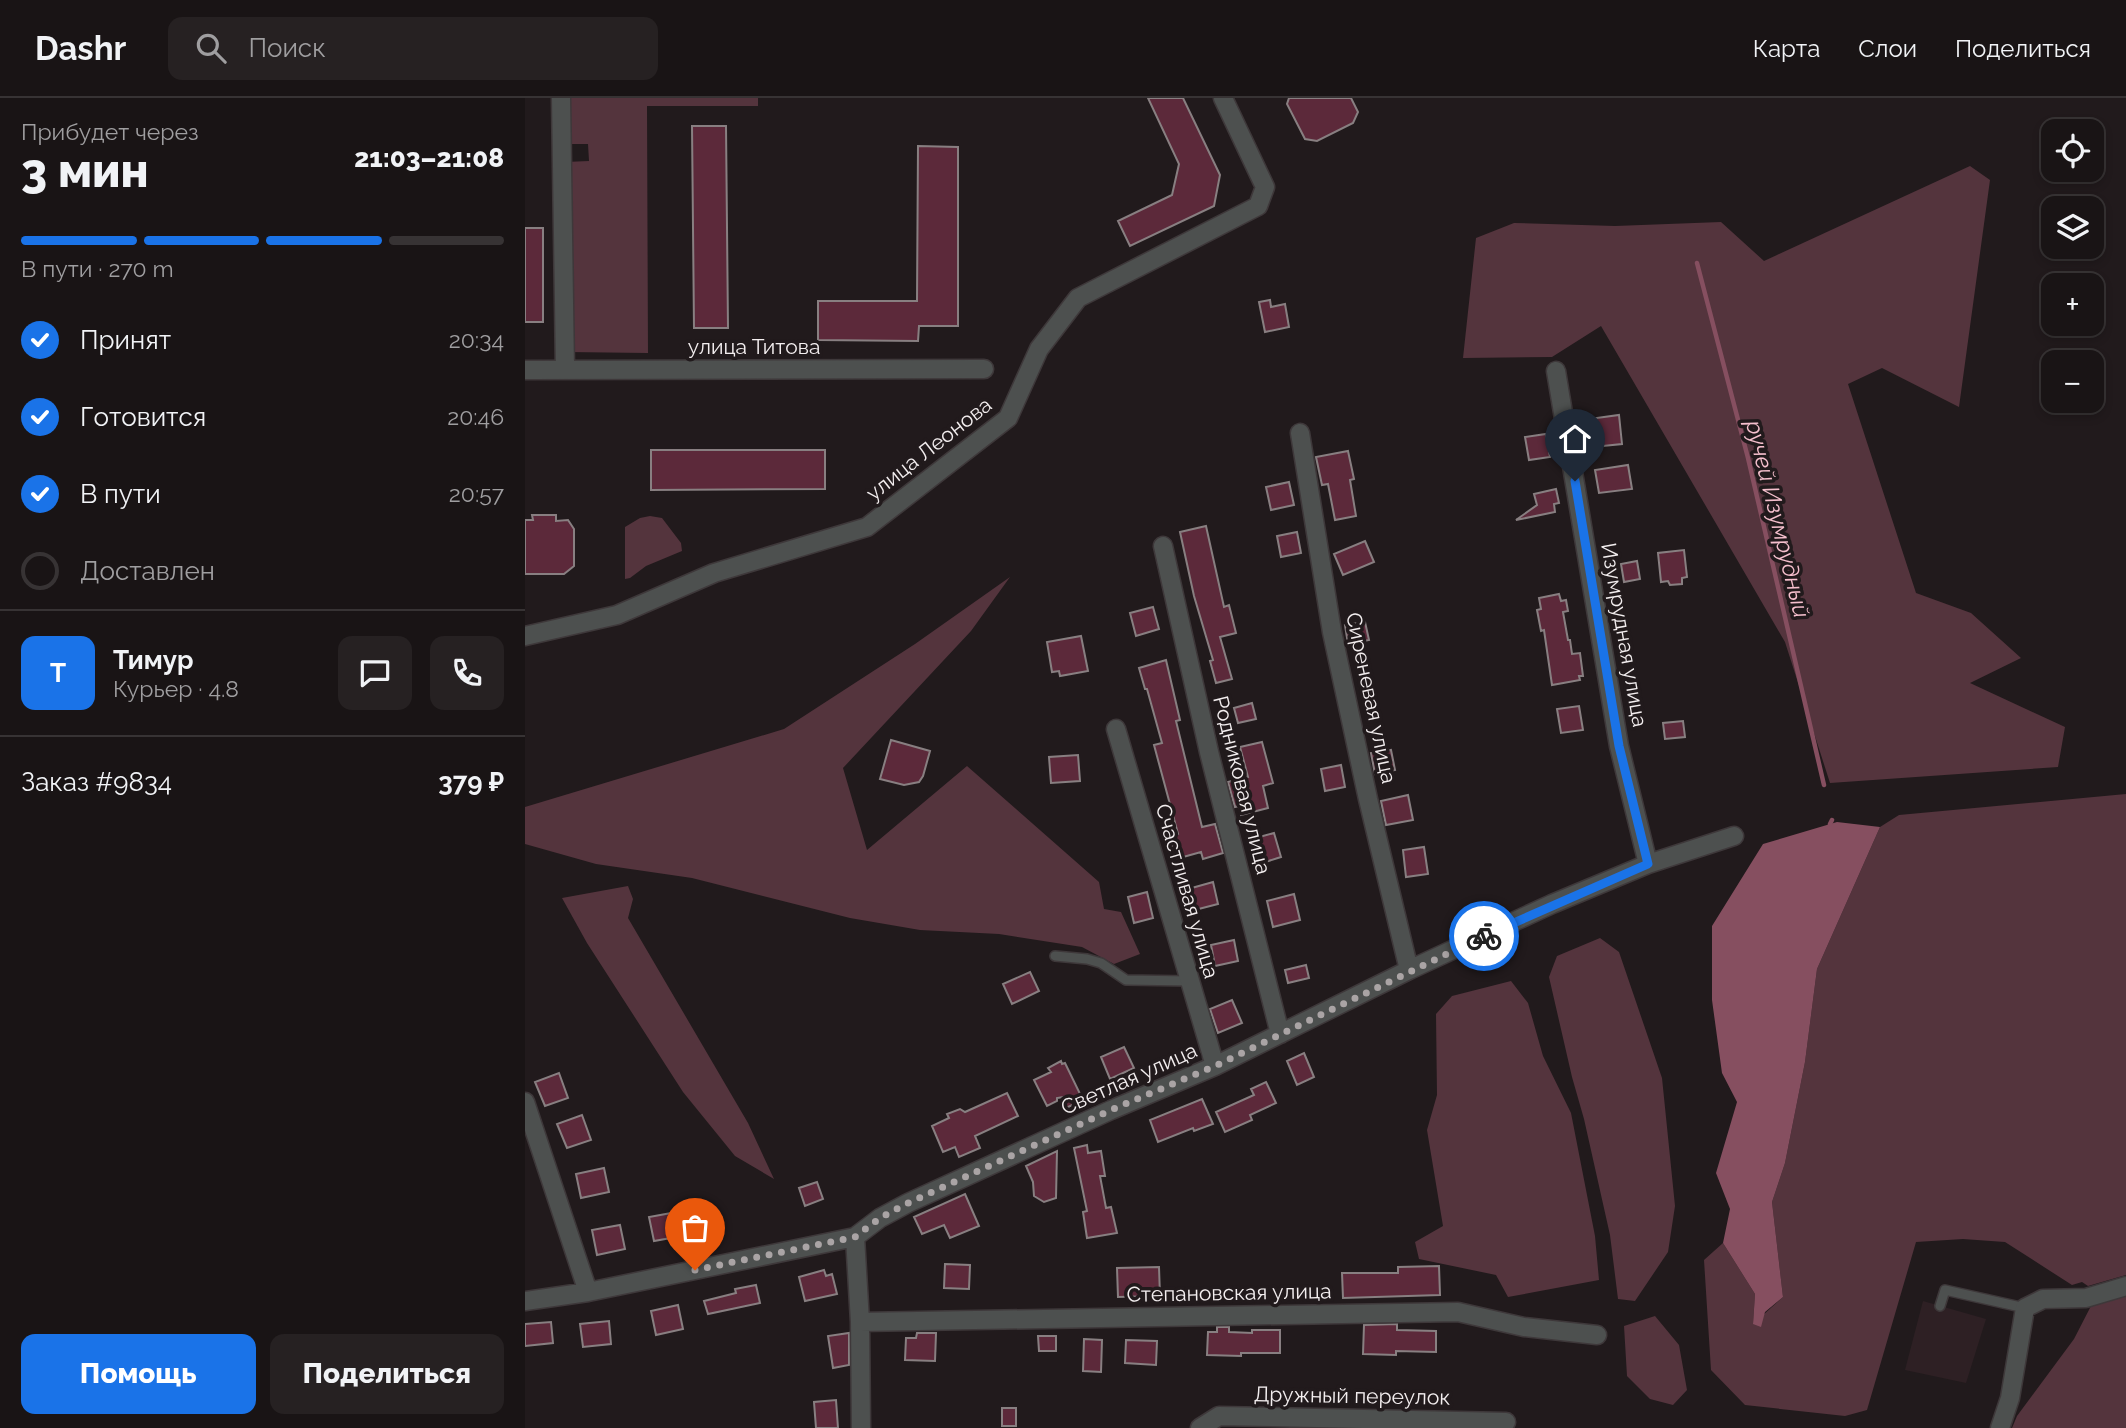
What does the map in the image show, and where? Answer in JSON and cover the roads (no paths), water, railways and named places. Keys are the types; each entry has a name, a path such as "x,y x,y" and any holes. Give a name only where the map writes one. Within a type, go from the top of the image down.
{"street":[{"path":"561,98 565,370"},
{"name":"улица Леонова","path":"525,636 617,615 714,573 867,527 997,427 1008,418 1039,349 1078,298 1258,206 1265,187 1223,98"},
{"name":"улица Титова","path":"525,370 984,369"},
{"name":"Изумрудная улица","path":"1556,371 1619,746 1648,864"},
{"name":"Сиреневая улица","path":"1300,433 1332,632 1409,970"},
{"name":"Родниковая улица","path":"1163,546 1221,801 1280,1034"},
{"name":"Счастливая улица","path":"1116,729 1215,1066"},
{"name":"Светлая улица","path":"525,1301 588,1292 855,1237 880,1218 908,1203 1111,1110 1215,1066 1409,970 1552,904 1648,864 1734,836"},
{"path":"525,1102 588,1292"},
{"path":"855,1237 860,1322 861,1428"},
{"path":"2000,1428 2010,1398 2025,1308 2043,1299 2086,1298 2126,1286"},
{"name":"Степановская улица","path":"860,1322 1458,1312 1524,1327 1597,1335"},
{"name":"Дружный переулок","path":"1200,1428 1219,1416 1506,1422"}],"lane":[{"path":"1055,956 1101,963 1126,979 1190,981"},
{"path":"1940,1306 1945,1290 2025,1308"}],"waterway":[{"name":"ручей Изумрудный","path":"1697,263 1748,458 1824,785"},
{"name":"ручей Изумрудный","path":"1830,824 1832,820"}]}
